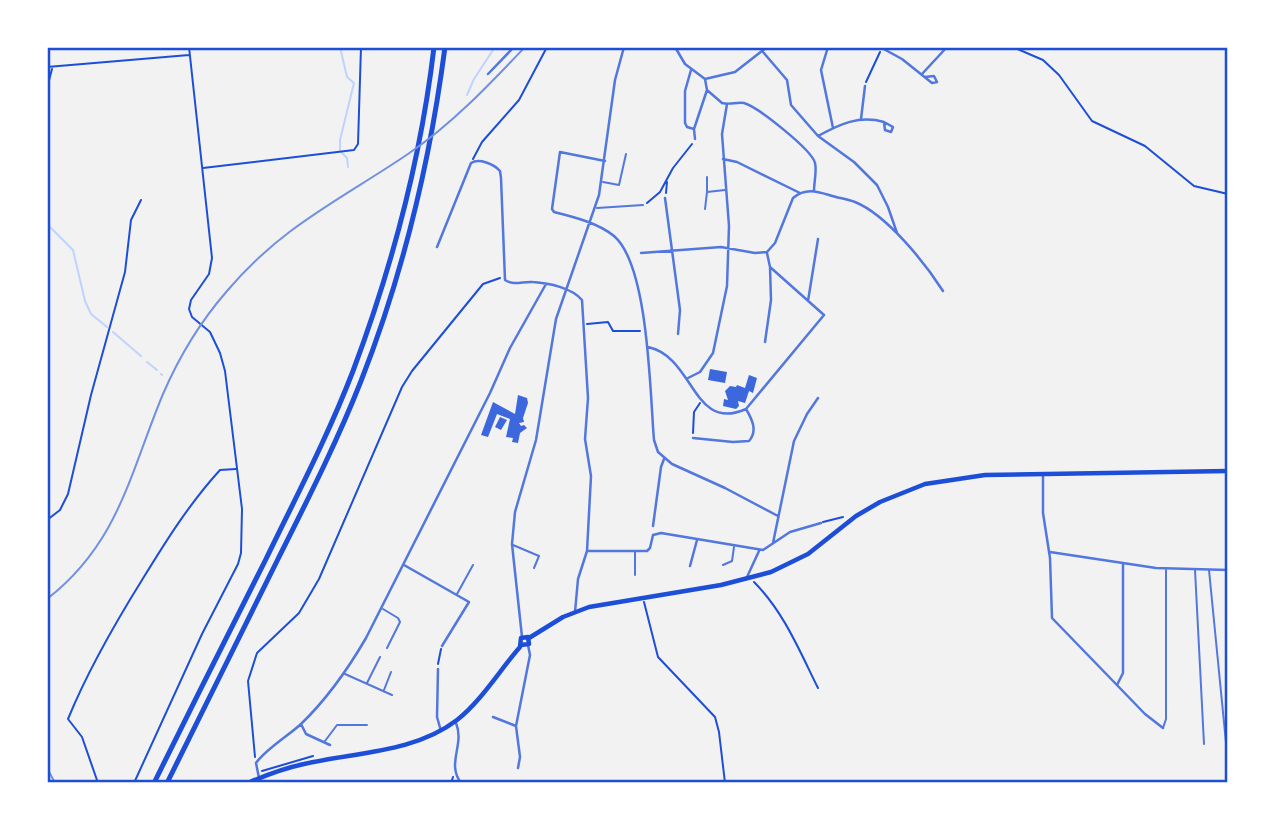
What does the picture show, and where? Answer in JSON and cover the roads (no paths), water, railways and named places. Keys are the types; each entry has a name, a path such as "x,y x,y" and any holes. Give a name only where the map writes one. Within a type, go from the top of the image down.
{"highway":[{"path":"154,783 307,476 352,373 395,244 417,150 433,47"},
{"path":"167,783 349,411 393,289 419,195 433,128 445,47"}],"main road":[{"path":"248,783 258,776 303,764 405,745 441,731 473,704 521,645 522,636 529,638 575,612 749,580 808,554 880,502 925,484 959,477 1228,471"},
{"path":"521,645 528,645 529,638"}],"street":[{"path":"488,74 514,47"},
{"path":"522,636 512,544 515,512 539,424 551,341 566,289 596,208 602,182 615,80 624,47"},
{"path":"675,47 691,70 705,79 735,72 767,47"},
{"path":"828,47 821,70 833,128"},
{"path":"838,47 845,47"},
{"path":"880,49 886,49 923,76 947,47"},
{"path":"763,52 787,80 791,105 818,136 855,162 877,185 888,206 898,236"},
{"path":"691,70 685,91 685,123 694,130"},
{"path":"695,139 694,130 707,90 705,79"},
{"path":"861,119 865,86"},
{"path":"707,90 722,103 741,103 753,108 811,155 815,163 814,191"},
{"path":"688,378 700,372 713,353 722,317 730,247 722,134 727,104"},
{"path":"818,136 861,119 884,122"},
{"path":"605,161 564,151 559,153 552,209 614,236 628,254 648,347 654,440 664,459 778,516"},
{"path":"723,159 737,162 800,193"},
{"path":"437,247 473,161 492,165 500,171 504,278 512,284 530,282 566,289 582,300 589,398 585,439 591,476 587,551 578,579 575,612"},
{"path":"641,253 730,247 755,253 766,252 775,243 790,202 800,193 814,191 856,202 880,219 898,236 943,291"},
{"path":"665,198 680,310 678,334"},
{"path":"808,301 818,239"},
{"path":"765,342 772,292 766,252"},
{"path":"648,347 671,359 688,378 701,402 713,410 727,413 746,409 824,315 770,267"},
{"path":"258,776 256,763 301,724 344,673 382,608 510,348 546,284"},
{"path":"773,543 794,441 818,397"},
{"path":"693,438 749,441 753,437 753,425 746,409"},
{"path":"653,526 664,459"},
{"path":"1043,474 1043,513 1049,552 1052,618 1153,722 1163,728"},
{"path":"587,551 649,550 652,538 657,533 760,550 790,533 821,523"},
{"path":"690,566 697,540"},
{"path":"749,580 760,550"},
{"path":"1049,552 1167,569 1228,570"},
{"path":"1117,685 1123,673 1123,562"},
{"path":"404,565 469,602 442,646"},
{"path":"519,768 516,726 530,655 528,645"},
{"path":"438,669 437,717 441,731"},
{"path":"493,717 516,726"},
{"path":"455,721 459,735 454,769 461,783"},
{"path":"301,724 306,734 330,745"}],"lane":[{"path":"602,182 619,185 626,154"},
{"path":"705,209 707,177"},
{"path":"707,192 726,190"},
{"path":"596,208 643,205"},
{"path":"512,544 539,556 534,568"},
{"path":"723,565 732,561 734,546"},
{"path":"635,551 635,575"},
{"path":"457,595 473,565"},
{"path":"1163,728 1166,719 1167,569"},
{"path":"1195,569 1204,744"},
{"path":"1209,569 1227,753"},
{"path":"382,608 400,622 387,648"},
{"path":"366,684 380,657"},
{"path":"384,691 391,672"},
{"path":"344,673 392,695"},
{"path":"324,742 337,725 367,725"}],"waterway":[{"path":"340,47 347,77 354,83 340,150"},
{"path":"467,95 495,47"},
{"path":"342,153 347,158 348,167"},
{"path":"47,224 73,250 85,301 91,314 107,327"},
{"path":"113,332 141,356"},
{"path":"147,362 157,370"}],"railway":[{"path":"47,599 71,577 107,530 120,505 176,367 199,327 227,291 248,268 291,231 440,130 525,47"},
{"path":"47,768 55,783"}]}
